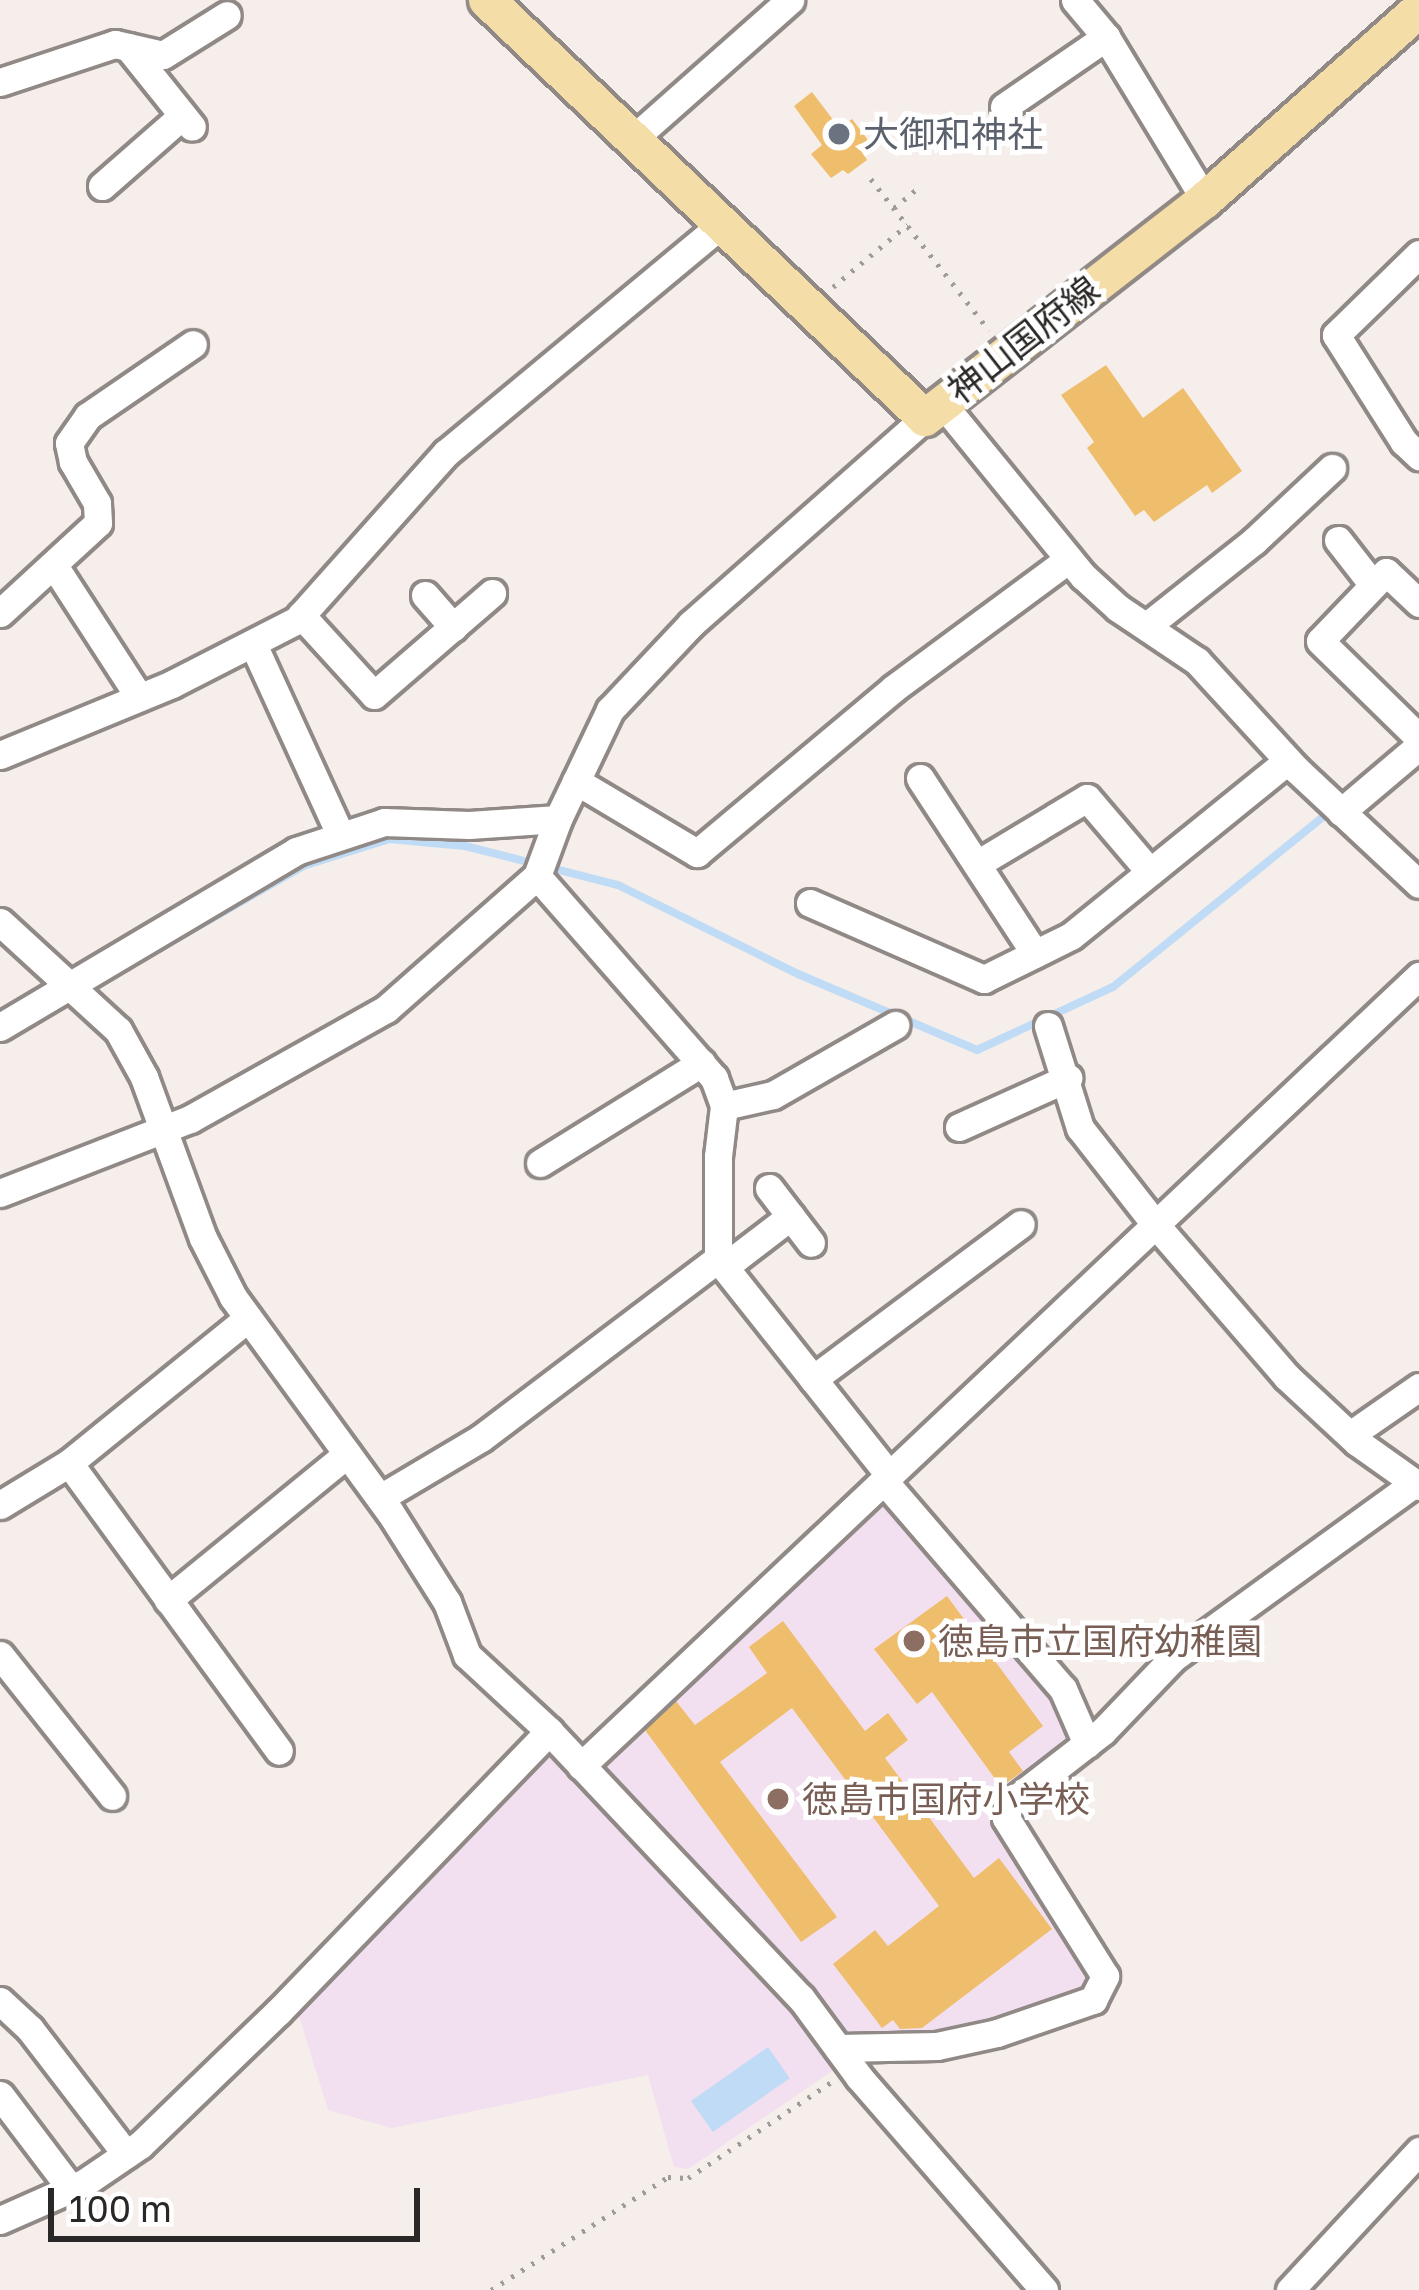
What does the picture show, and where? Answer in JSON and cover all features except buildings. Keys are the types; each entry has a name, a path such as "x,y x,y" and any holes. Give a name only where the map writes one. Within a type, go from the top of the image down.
{"main road":[{"name":"神山国府線","path":"487,0 808,308 933,410 1205,200 1419,10"}],"street":[{"path":"1075,0 1106,37 1205,200"},
{"path":"633,139 781,3"},
{"path":"0,82 115,44 163,55 227,15"},
{"path":"1004,107 1106,37"},
{"path":"102,186 187,121 128,47"},
{"path":"0,754 140,697 254,644 301,615 446,453 722,224"},
{"path":"1419,254 1336,335 1404,442 1419,456"},
{"path":"0,614 56,567 98,523 97,503 73,462 69,442 88,416 193,344"},
{"path":"0,1193 190,1118 386,1009 539,871 557,819 610,710 691,624 933,410 1118,608 1197,661 1288,760 1419,884"},
{"path":"1148,625 1254,541 1332,468"},
{"path":"1338,540 1373,585"},
{"path":"576,781 697,853 894,688 1069,560"},
{"path":"56,567 140,697"},
{"path":"1341,812 1419,742 1320,641 1385,572 1419,603"},
{"path":"301,615 374,695 492,593"},
{"path":"425,595 453,627"},
{"path":"254,644 340,836"},
{"path":"810,903 984,979 1071,936 1288,760"},
{"path":"920,778 1035,954"},
{"path":"977,864 1087,797 1150,872"},
{"path":"0,1027 296,851 385,822 469,826 557,819"},
{"path":"539,871 714,1078 724,1106 718,1259 887,1479 1063,1689 1087,1744"},
{"path":"0,922 118,1030 144,1077 202,1238 248,1318 380,1498 447,1602 467,1654 549,1731 801,1998 855,2071 1044,2290"},
{"path":"581,1766 1419,976"},
{"path":"724,1106 773,1095 895,1025"},
{"path":"838,2048 937,2046 997,2033 1093,2000 1105,1976 1006,1818 1010,1804 1087,1744 1173,1658 1417,1485 1350,1436 1286,1376 1155,1224 1080,1128 1048,1025"},
{"path":"540,1163 700,1063"},
{"path":"959,1127 1068,1078"},
{"path":"770,1188 811,1243"},
{"path":"380,1498 481,1438 718,1259 736,1258 791,1216"},
{"path":"813,1379 1022,1225"},
{"path":"0,1505 69,1463 248,1318"},
{"path":"1350,1436 1419,1387"},
{"path":"168,1600 347,1454"},
{"path":"69,1463 279,1751"},
{"path":"0,1655 112,1796"},
{"path":"0,2220 71,2189 127,2154 295,1995 549,1731"},
{"path":"0,2001 30,2029 127,2154"},
{"path":"0,2095 71,2189"},
{"path":"1290,2290 1419,2151"}],"path":[{"path":"871,178 1005,351"},
{"path":"894,208 920,186"},
{"path":"808,308 907,225"},
{"path":"491,2290 668,2177 688,2178 855,2071"}],"shaded area":[{"name":"徳島市国府小学校","path":"881,1498 900,1503 1053,1688 1068,1723 1065,1746 1001,1798 1093,1972 1077,1994 984,2031 836,2036 603,1777 609,1752"},
{"path":"549,1745 685,1886 839,2060 832,2071 688,2169 674,2167 648,2075 392,2128 328,2110 296,2006"}],"water":[{"path":"768,2047 790,2078 713,2132 691,2101"}],"waterway":[{"path":"113,975 303,866 389,839 465,846 618,885 798,974 977,1050 1113,987 1328,813"}],"place":[{"name":"大御和神社","path":"839,134"},
{"name":"徳島市立国府幼稚園","path":"914,1641"},
{"name":"徳島市国府小学校","path":"778,1799"}]}
